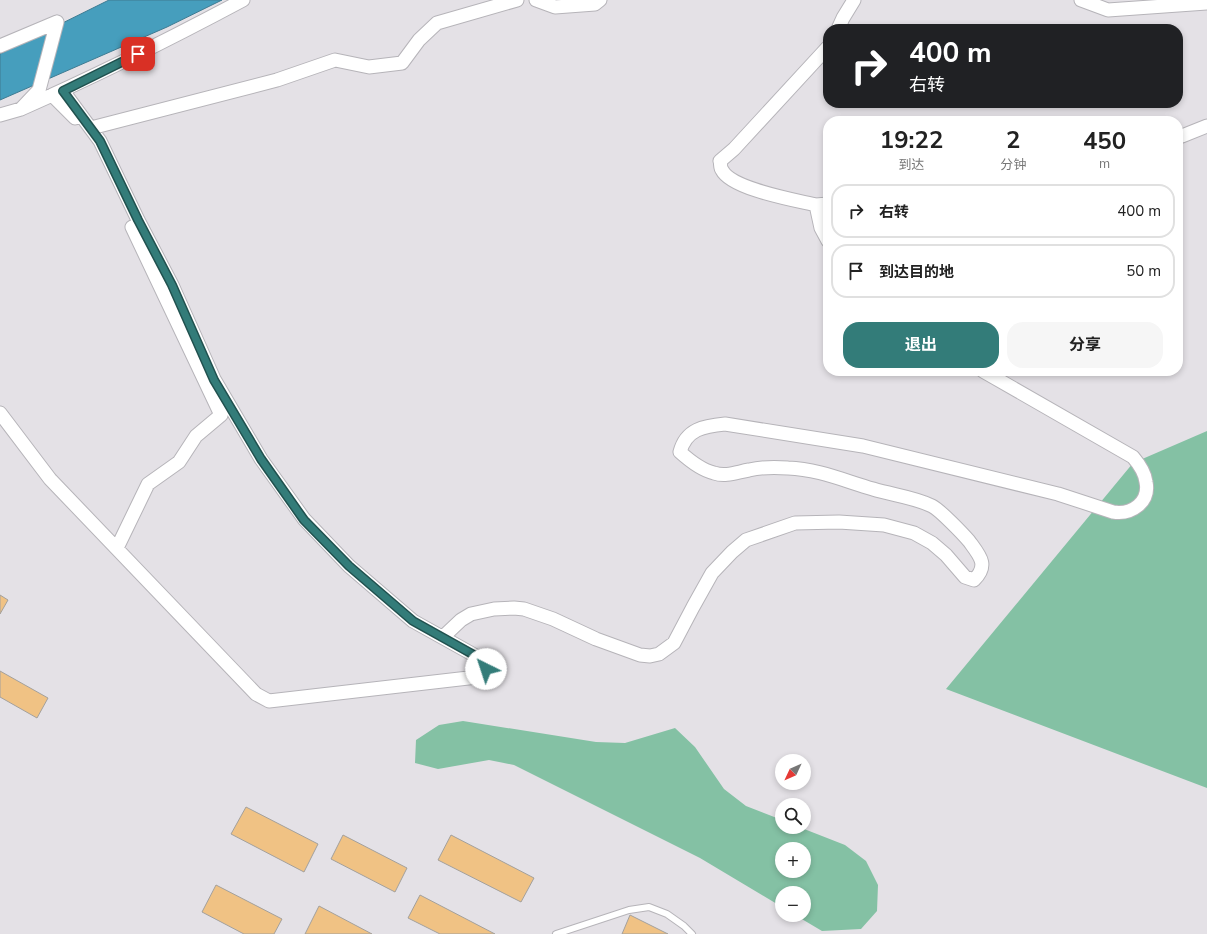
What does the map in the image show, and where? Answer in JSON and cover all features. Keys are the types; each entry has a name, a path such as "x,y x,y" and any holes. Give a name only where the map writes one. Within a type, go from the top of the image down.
{"street":[{"path":"0,115 20,109 57,93 177,35 242,0"},
{"path":"91,128 277,80 335,60 368,68 402,63 419,40 437,23 517,0"},
{"path":"536,0 555,6 595,4 600,0"},
{"path":"841,24 854,0"},
{"path":"1081,0 1108,10 1207,3"},
{"path":"0,46 57,22 39,90 20,109"},
{"path":"823,51 734,149 720,161 721,170 727,177 743,186 822,204 821,228 823,232"},
{"path":"0,413 50,479 256,694 269,701 477,677 483,674 486,669 483,660 413,621 349,566 304,520 261,459 214,380 172,285 138,220 100,141 91,128 57,93"},
{"path":"57,93 83,126 104,166 221,415 196,436 179,462 148,484 117,548"},
{"path":"1183,136 1207,126"},
{"path":"443,638 460,620 471,614 494,609 514,608 524,609 553,619 596,639 640,655 650,656 659,654 674,644 712,573 732,552 746,540 795,524 839,522 894,527 914,533 932,543 965,577 974,580 981,572 983,564 979,554 966,538 932,506 809,470 770,468 722,475 713,473 696,465 680,452 682,443 697,430 705,426 725,424 863,446 1051,492 1122,514 1130,511 1144,499 1147,491 1146,481 1139,464 1134,457 992,376"}],"lane":[{"path":"556,934 629,910 649,907 667,914 684,926 692,934"}],"green space":[{"path":"1207,431 1207,788 946,689 1133,463"},
{"path":"463,721 596,742 625,743 675,728 695,747 724,789 746,806 775,817 775,834 811,834 811,832 845,845 866,861 878,885 877,911 861,929 822,931 807,922 811,922 811,886 775,886 775,903 700,858 514,765 489,760 438,769 415,763 416,740 439,725"}],"water":[{"path":"109,0 222,0 167,27 0,100 0,54"}],"building":[{"path":"0,595 8,600 0,614"},
{"path":"0,671 48,698 37,718 0,697"},
{"path":"246,807 318,844 304,872 231,834"},
{"path":"343,835 407,868 395,892 331,859"},
{"path":"451,835 534,878 521,902 438,860"},
{"path":"216,885 282,919 274,934 244,934 202,912"},
{"path":"420,895 495,934 440,934 408,918"},
{"path":"319,906 372,934 305,934"},
{"path":"630,915 668,934 622,934"}],"route":[{"path":"138,54 63,91 100,141 138,220 172,285 214,380 261,459 304,520 349,566 413,621 483,660 486,665 486,669"}]}
